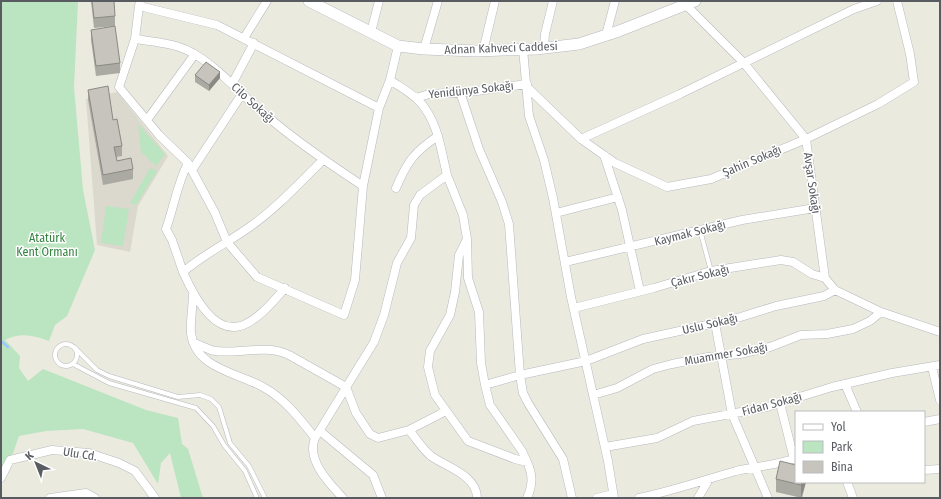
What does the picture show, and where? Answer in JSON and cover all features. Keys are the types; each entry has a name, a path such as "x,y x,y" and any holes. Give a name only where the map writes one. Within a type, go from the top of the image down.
{"main road":[{"name":"Adnan Kahveci Caddesi","path":"310,1 398,46 424,49 483,51 523,50 579,44 691,3"}],"street":[{"path":"244,38 267,1"},
{"path":"371,32 379,1"},
{"path":"424,49 438,1"},
{"path":"483,51 495,1"},
{"path":"544,48 545,34 553,1"},
{"path":"606,35 615,1"},
{"path":"581,139 680,94 854,9 876,1"},
{"name":"Şahin Sokağı","path":"527,85 581,139 615,163 667,187 711,179 806,139 878,104 914,82 910,54 897,1"},
{"path":"379,108 217,25 140,3 135,38 119,87 190,167 215,214 227,242 257,277 344,315 354,280 363,186 379,108 390,80 398,46"},
{"name":"Avşar Sokağı","path":"691,3 743,62 806,139 825,278"},
{"name":"Cilo Sokağı","path":"135,38 173,45 195,54 232,84 284,131 323,160 363,186"},
{"path":"232,84 254,43"},
{"path":"523,50 529,116 544,160 556,212 574,308 605,447 613,496 598,498"},
{"path":"147,120 195,54"},
{"path":"390,80 416,98 431,119 438,136 447,175 463,214 467,239 468,278 479,312 481,363 485,385 490,405 522,451 532,473 527,498"},
{"name":"Yenidünya Sokağı","path":"416,98 429,94 527,85"},
{"path":"460,92 509,224 520,375 525,398 562,459 572,498"},
{"path":"242,94 190,167 180,178 174,205 166,229 172,240 183,272 193,294 197,301 217,322 234,328 246,324 269,306 285,288"},
{"path":"396,188 407,164 423,146 438,136"},
{"path":"604,155 618,196 640,291"},
{"path":"183,272 199,259 266,215 323,160"},
{"path":"343,498 314,461 311,447 314,438 320,431 374,342 398,263 411,238 414,205 420,195 447,175"},
{"path":"556,212 618,196"},
{"name":"Kaymak Sokağı","path":"565,262 742,220 815,208"},
{"path":"467,239 459,254 455,292 450,315 430,351 428,367 435,395 468,441 527,462"},
{"name":"Çakır Sokağı","path":"574,308 711,271 781,260 793,262 812,274 825,278"},
{"path":"825,278 835,290 881,312 940,332"},
{"name":"Uslu Sokağı","path":"485,385 520,375 586,361 643,339 824,296 835,290"},
{"path":"193,294 191,334 196,348 209,363 263,387 292,409 314,438"},
{"name":"Muammer Sokağı","path":"593,395 617,388 653,369 672,364 740,354 770,347 801,335 827,334 853,329 870,321 881,312"},
{"path":"715,323 732,414 768,498"},
{"path":"194,343 213,350 281,351 346,387 356,413 370,434 378,438 409,430 446,411"},
{"path":"936,366 940,400"},
{"name":"Fidan Sokağı","path":"605,447 657,438 693,421 780,403 845,384 892,373 936,366"},
{"path":"845,384 857,411"},
{"path":"639,498 708,481 738,471 782,464 795,459 780,403"},
{"path":"925,422 940,419"},
{"path":"409,430 430,455 467,478 477,494 477,498"},
{"path":"320,431 373,475 382,498"},
{"name":"Ulu Cd.","path":"1,478 10,460 52,450 89,453 119,463 135,471 155,498"},
{"path":"925,470 940,469"},
{"path":"698,498 708,481"},
{"path":"847,483 852,495 860,498"},
{"path":"50,498 86,493 95,498"}],"lane":[{"path":"700,230 711,271"},
{"path":"257,498 245,471 224,445 213,426 196,408 109,382 73,364 63,366 57,362 54,356 56,349 63,344 74,347 97,370 109,376 178,397 200,395 211,399 219,407 230,443 249,466 265,498"},
{"path":"73,364 77,354 74,347"}],"shaded area":[{"path":"117,92 168,156 138,206 130,252 97,245 86,99"}],"green space":[{"name":"Atatürk Kent Ormanı","path":"1,1 78,1 74,87 83,190 95,250 67,316 55,325 49,341 27,335 15,336 5,340 20,356 19,368 28,381 43,369 146,410 178,418 182,444 188,449 203,498 181,498 170,453 161,463 158,484 133,443 83,429 46,431 19,436 13,453 1,470"},
{"path":"138,124 165,154 156,166 141,152"},
{"path":"150,168 157,171 136,205 130,203"},
{"path":"106,206 129,209 123,246 101,243"}],"building":[{"path":"92,1 114,1 115,16 94,18"},
{"path":"115,26 120,63 96,66 91,30"},
{"path":"206,62 220,72 209,85 195,75"},
{"path":"108,86 113,120 117,119 122,146 114,147 117,161 131,158 133,169 103,175 88,90"},
{"path":"780,461 795,465 795,483 802,483 801,485 776,479"}],"waterway":[{"path":"1,341 8,347"}]}
